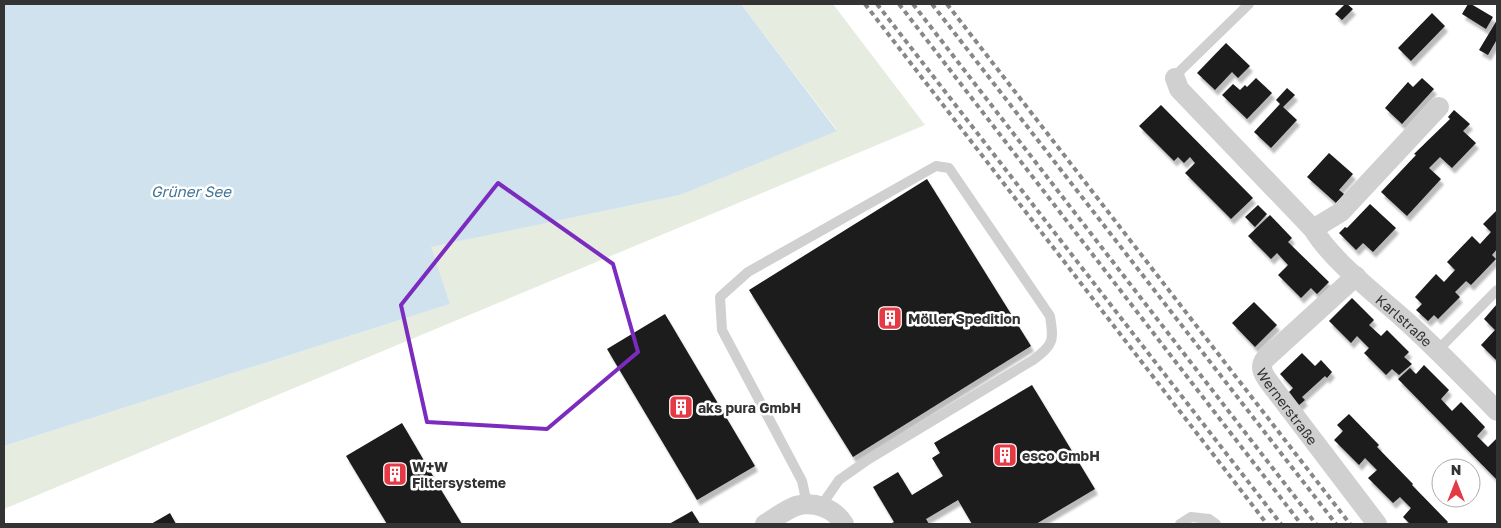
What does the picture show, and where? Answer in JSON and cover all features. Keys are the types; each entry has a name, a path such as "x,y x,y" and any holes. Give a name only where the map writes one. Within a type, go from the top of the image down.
{"street":[{"name":"Karlstraße","path":"1175,78 1179,89 1313,229 1321,242 1438,350 1497,411"},
{"path":"1313,229 1341,212 1439,107"},
{"name":"Wernerstraße","path":"1356,276 1265,359 1262,369 1269,382 1377,524"},
{"path":"765,524 794,507 814,505 833,512 844,524"}],"lane":[{"path":"1175,78 1249,4"},
{"path":"936,166 949,168 1050,316 1053,336 1047,350 1033,360 869,458 839,480 814,505 722,330 720,297 748,272 765,262 936,166"},
{"path":"1438,350 1497,290"},
{"path":"1180,524 1191,517 1209,519 1216,524"}],"highlighted area":[{"path":"498,183 613,264 638,352 547,429 427,422 401,305"}],"shaded area":[{"path":"741,4 833,4 925,125 4,509 4,446 450,304 430,247 680,195 837,130"}],"water":[{"name":"Grüner See","path":"4,4 741,4 837,131 680,195 431,247 450,304 4,446"}],"building":[{"path":"1345,4 1353,9 1342,20 1335,14"},
{"path":"1468,4 1493,17 1486,29 1462,14"},
{"path":"1432,13 1445,26 1411,61 1398,48"},
{"path":"1497,20 1497,42 1488,55 1479,50"},
{"path":"1226,43 1250,66 1238,78 1232,72 1215,90 1197,73"},
{"path":"1256,78 1272,93 1247,119 1222,95 1233,84 1240,90 1245,85 1247,87"},
{"path":"1422,78 1434,89 1402,124 1385,108 1408,82 1413,87"},
{"path":"1287,88 1295,95 1283,107 1297,120 1271,148 1254,132 1280,104 1276,100"},
{"path":"1161,105 1253,198 1231,219 1185,173 1195,163 1190,157 1184,163 1178,157 1174,161 1139,126"},
{"path":"1454,110 1470,124 1463,131 1476,143 1452,168 1440,157 1429,168 1441,179 1407,216 1381,192 1416,155 1414,154 1450,119 1448,117"},
{"path":"1329,153 1353,174 1339,190 1344,194 1336,203 1307,177"},
{"name":"Möller Spedition","path":"927,179 1031,346 853,457 749,290"},
{"path":"1370,204 1396,228 1373,252 1363,243 1356,250 1339,233 1345,227 1347,228"},
{"path":"1258,205 1267,214 1255,227 1245,217"},
{"path":"1497,210 1497,249 1492,255 1496,259 1471,285 1466,281 1455,292 1460,297 1438,319 1434,315 1428,321 1416,310 1422,304 1415,297 1436,274 1444,282 1455,270 1447,262 1472,236 1480,244 1491,232 1483,224"},
{"path":"1270,215 1292,238 1288,242 1329,282 1317,294 1311,288 1301,298 1278,275 1288,265 1277,253 1271,259 1248,236"},
{"path":"1352,298 1374,320 1369,325 1381,336 1387,330 1409,352 1404,357 1412,364 1399,375 1392,369 1386,375 1364,353 1369,348 1357,336 1351,343 1329,321"},
{"path":"1254,302 1277,325 1255,347 1232,323"},
{"path":"1497,304 1497,361 1481,345 1495,330 1484,319"},
{"name":"aks pura GmbH","path":"665,314 755,466 697,500 607,349"},
{"path":"1302,353 1315,366 1321,360 1332,372 1302,397 1305,400 1298,406 1287,394 1293,388 1280,374"},
{"path":"1424,365 1449,390 1441,399 1452,411 1461,402 1485,427 1477,436 1488,447 1497,438 1497,480 1481,464 1481,458 1475,458 1398,379 1410,368 1416,374"},
{"name":"esco GmbH","path":"1032,385 1095,489 1036,524 972,524 958,500 926,519 929,524 890,524 894,522 873,487 898,472 912,495 943,476 932,458 940,453 934,443"},
{"path":"1349,414 1431,505 1431,508 1434,508 1448,522 1446,524 1410,524 1403,517 1411,508 1400,497 1393,503 1368,478 1377,470 1365,458 1359,465 1334,440 1343,431 1337,425"},
{"name":"W+W Filtersysteme","path":"402,423 462,524 387,524 346,456"},
{"path":"692,511 700,524 669,524 685,515"},
{"path":"170,513 176,524 151,524"}],"railway":[{"path":"865,4 1267,524"},
{"path":"877,4 1281,524"},
{"path":"899,4 1301,524"},
{"path":"913,4 1316,524"},
{"path":"932,4 1336,524"},
{"path":"947,4 1350,524"}],"place":[{"name":"Möller Spedition","path":"890,318"},
{"name":"aks pura GmbH","path":"681,407"},
{"name":"esco GmbH","path":"1005,455"},
{"name":"W+W Filtersysteme","path":"395,474"}]}
